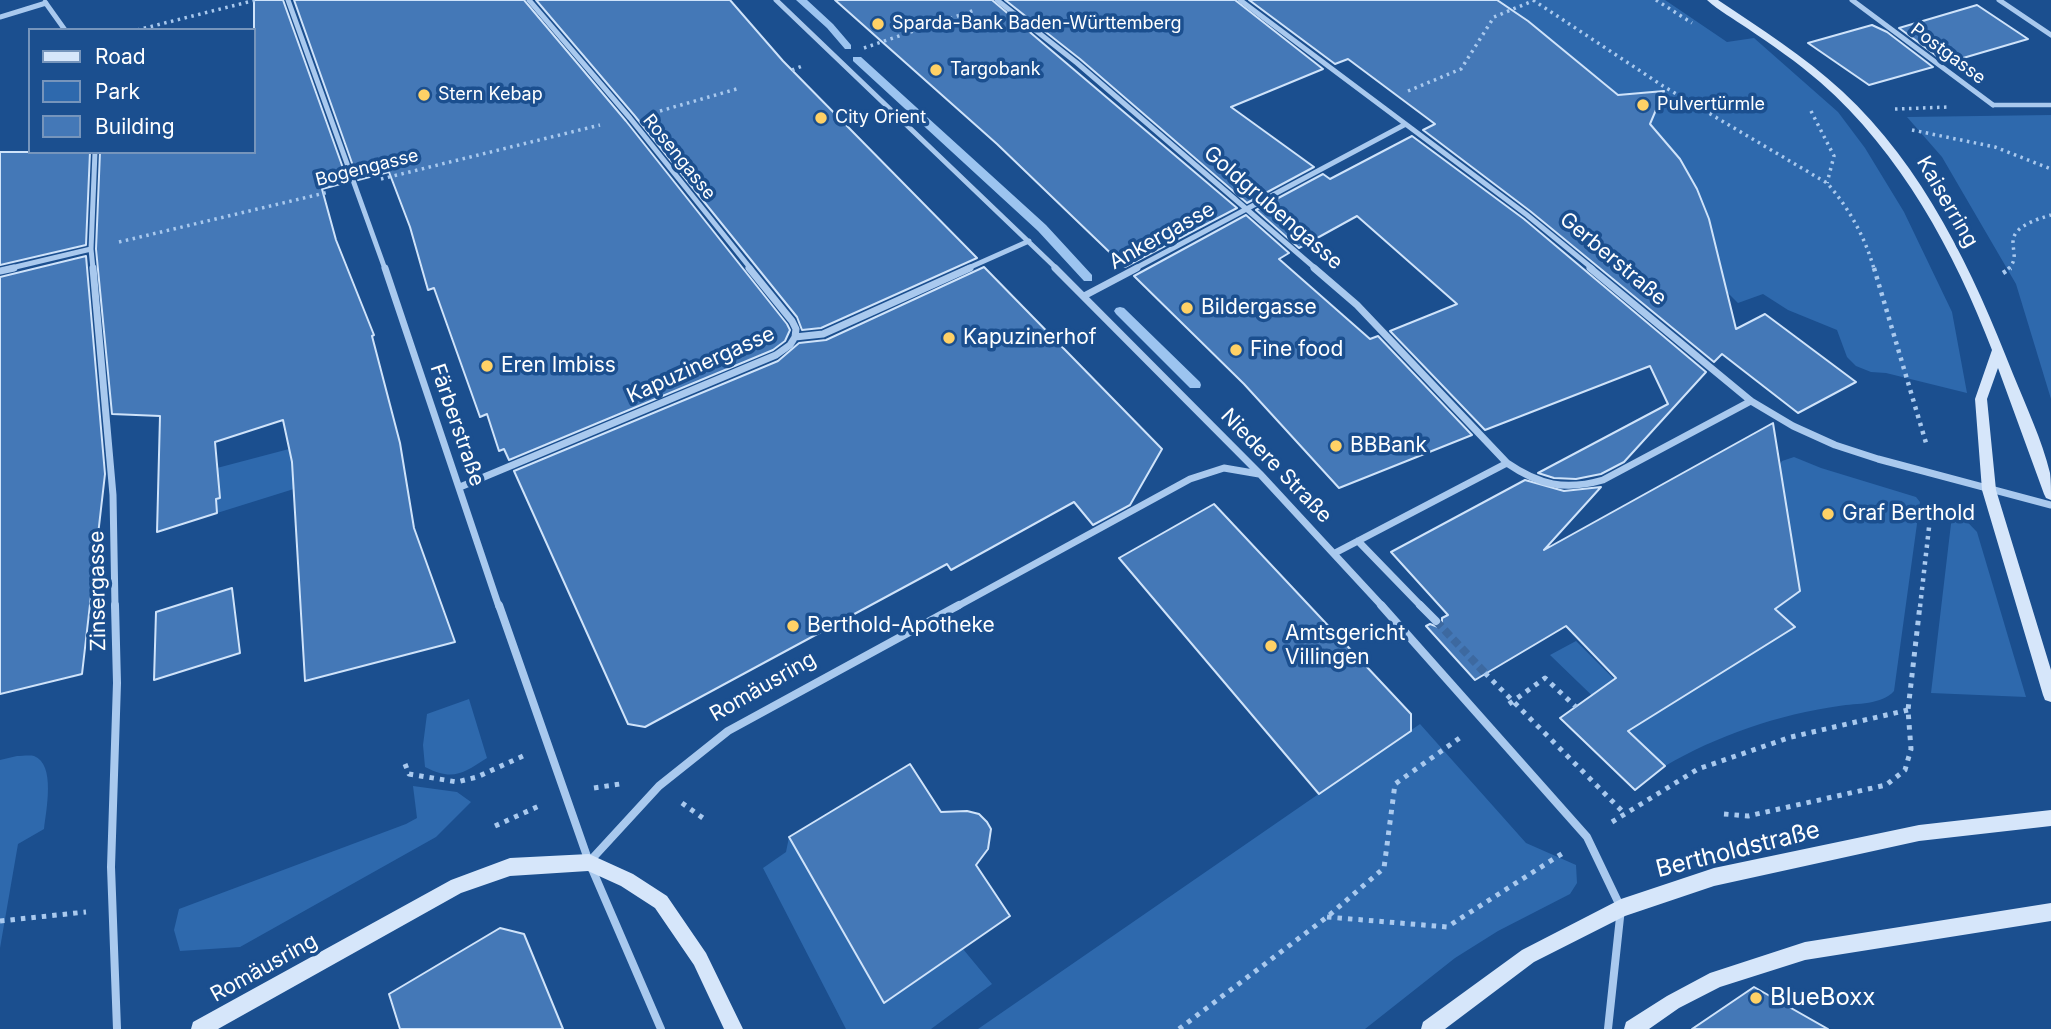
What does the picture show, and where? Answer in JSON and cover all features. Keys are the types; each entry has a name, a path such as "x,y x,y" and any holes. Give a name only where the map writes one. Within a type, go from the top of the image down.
{"main road":[{"name":"Kaiserring","path":"1712,0 1820,76 1856,110 1901,162 1941,227 1998,350 2051,494"},
{"path":"1998,350 1981,399 1989,490 2051,695"},
{"name":"Bertholdstraße","path":"1430,1029 1528,956 1621,908 1714,877 1919,833 2051,818"},
{"path":"589,862 627,880 661,902 700,959 734,1029"},
{"name":"Romäusring","path":"200,1029 457,886 510,866 589,862"},
{"path":"1633,1029 1673,1002 1716,979 1805,951 2051,912"}],"street":[{"name":"Färberstraße","path":"288,0 357,185 546,745 589,862 661,1029"},
{"name":"Rosengasse","path":"529,0 630,118 792,321 796,329 794,337"},
{"name":"Niedere Straße","path":"776,0 1029,241 1335,553 1587,837 1621,908"},
{"name":"Gerberstraße","path":"1240,0 1527,215 1751,401 1778,420 1817,440 1989,490 2051,505"},
{"name":"Postgasse","path":"1853,0 1993,105"},
{"path":"1999,0 2051,35"},
{"name":"Goldgrubengasse","path":"998,1 1077,64 1357,305 1507,463 1527,477 1566,488 1584,487 1603,480 1751,401"},
{"path":"0,17 44,2 64,28"},
{"name":"Ankergasse","path":"1084,296 1404,125"},
{"name":"Zinsergasse","path":"95,154 91,249 113,495 117,683 112,909 117,1029"},
{"name":"Kapuzinergasse","path":"460,487 776,355 790,345 794,337 823,334 1029,241"},
{"path":"0,271 91,249"},
{"path":"1335,553 1507,463"},
{"name":"Romäusring","path":"589,862 659,786 728,731 1190,479 1214,468 1234,466 1260,474"},
{"path":"1358,541 1436,621"},
{"path":"1608,1029 1621,908"}],"lane":[{"path":"1993,105 2051,105"}],"path":[{"path":"145,28 256,0"},
{"path":"1416,87 1461,69 1494,17 1534,0 1663,86 1827,183 1841,199 1867,245 1928,454"},
{"path":"1656,0 1699,28"},
{"path":"834,55 884,43 998,1"},
{"name":"Bogengasse","path":"91,249 689,104 740,88"},
{"path":"1856,110 1993,105"},
{"path":"1810,110 1835,156 1827,183"},
{"path":"1912,130 1995,147 2051,169"},
{"path":"2003,273 2012,267 2013,238 2018,229 2027,222 2051,215"},
{"path":"1724,814 1748,816 1885,785 1905,770 1911,749 1908,710 1933,498"},
{"path":"1485,673 1625,814 1698,769 1791,737 1908,710"},
{"path":"405,764 409,774 457,782 477,777 546,745"},
{"path":"1179,1029 1327,917 1384,868 1395,784 1443,750"},
{"path":"495,825 564,794 609,785 659,786 707,821"},
{"path":"1327,917 1447,927 1565,852"},
{"path":"0,921 112,909"}],"green space":[{"path":"1497,0 1665,0 1727,42 1754,38 1838,112 1865,148 1904,212 1952,312 1967,393 1886,373 1871,372 1856,366 1847,357 1837,330 1788,310 1763,294 1738,303 1726,291 1709,219 1697,189 1680,159 1655,130 1604,82"},
{"path":"2051,115 2051,399 2016,284 1942,157 1907,117"},
{"path":"289,449 297,488 217,513 216,499 220,497 217,468"},
{"path":"1794,457 1916,497 1920,502 1894,691 1876,701 1817,710 1749,728 1705,745 1665,766 1550,655 1576,641 1634,699 1794,627 1775,609 1779,466 1782,461"},
{"path":"1953,507 1977,532 2026,697 1931,693"},
{"path":"469,699 487,758 457,774 443,774 425,767 423,745 427,714"},
{"path":"1420,724 1526,843 1576,865 1577,883 1570,894 1498,931 1455,958 1365,1029 978,1029"},
{"path":"34,756 41,761 47,778 48,800 44,829 18,844 0,948 0,760"},
{"path":"413,786 457,792 471,802 436,837 240,947 180,951 174,930 179,909 406,824 417,818"},
{"path":"789,837 883,1003 963,949 992,984 931,1029 846,1029 763,868 786,852"}],"building":[{"path":"254,0 283,0 348,182 322,189 336,240 374,335 372,336 400,443 414,528 455,642 305,681 292,462 283,420 215,442 220,498 216,499 217,513 157,532 160,416 112,414 96,249 100,154 256,154"},
{"path":"294,0 524,0 626,121 787,324 790,330 785,341 773,350 509,460 504,449 499,451 487,414 480,417 434,288 428,290 410,227 389,172 358,180"},
{"path":"536,0 730,0 783,61 977,258 821,328 802,330 797,317 634,115"},
{"path":"835,0 992,0 1237,208 1125,267 997,144"},
{"path":"1005,0 1235,0 1323,69 1231,107 1314,167 1247,203 1080,59"},
{"path":"1249,0 1497,0 1528,21 1618,95 1664,91 1650,124 1680,159 1697,189 1709,219 1736,329 1765,314 1856,382 1798,413 1722,354 1714,362 1530,211 1423,130 1435,124 1348,59 1335,64"},
{"path":"1977,5 2028,39 1946,63 1899,28"},
{"path":"1872,25 1887,32 1933,67 1869,85 1808,43"},
{"path":"1412,136 1524,219 1706,372 1624,462 1601,474 1576,479 1554,478 1538,473 1668,404 1650,366 1485,430 1390,331 1457,304 1357,216 1299,248 1256,210 1323,174 1330,179"},
{"path":"0,152 90,154 86,245 0,265"},
{"path":"1246,215 1289,253 1279,259 1370,339 1378,336 1472,435 1339,488 1244,384 1134,276"},
{"path":"86,256 105,474 82,674 0,694 0,277"},
{"path":"984,267 1162,449 1130,505 1093,525 1074,502 951,570 947,564 645,727 628,724 514,471 778,361 799,343 826,340"},
{"path":"1773,423 1800,591 1775,609 1795,627 1628,731 1665,766 1635,790 1560,718 1616,678 1566,626 1475,680 1426,626 1430,624 1438,627 1442,618 1448,615 1391,552 1525,480 1564,491 1601,487 1544,550"},
{"name":"Amtsgericht Villingen","path":"1214,504 1411,714 1411,731 1319,794 1119,558"},
{"path":"232,588 240,653 154,680 156,612"},
{"path":"910,764 941,812 967,811 979,814 987,822 991,829 988,849 976,865 1010,916 884,1003 789,837"},
{"path":"500,928 524,934 563,1029 400,1029 389,994"},
{"name":"BlueBoxx","path":"1754,987 1828,1029 1692,1029"}],"waterway":[{"path":"801,0 830,26 848,47"},
{"path":"857,59 1042,228 1088,278"},
{"path":"1120,311 1195,385"}],"tunnel":[{"path":"1436,621 1485,673"}],"place":[{"name":"Sparda-Bank Baden-Württemberg","path":"878,24"},
{"name":"Targobank","path":"936,70"},
{"name":"Stern Kebap","path":"424,95"},
{"name":"Pulvertürmle","path":"1643,105"},
{"name":"City Orient","path":"821,118"},
{"name":"Bildergasse","path":"1187,308"},
{"name":"Kapuzinerhof","path":"949,338"},
{"name":"Fine food","path":"1236,350"},
{"name":"Eren Imbiss","path":"487,366"},
{"name":"BBBank","path":"1336,446"},
{"name":"Graf Berthold","path":"1828,514"},
{"name":"Berthold-Apotheke","path":"793,626"},
{"name":"Amtsgericht Villingen","path":"1271,646"},
{"name":"BlueBoxx","path":"1756,998"}]}
